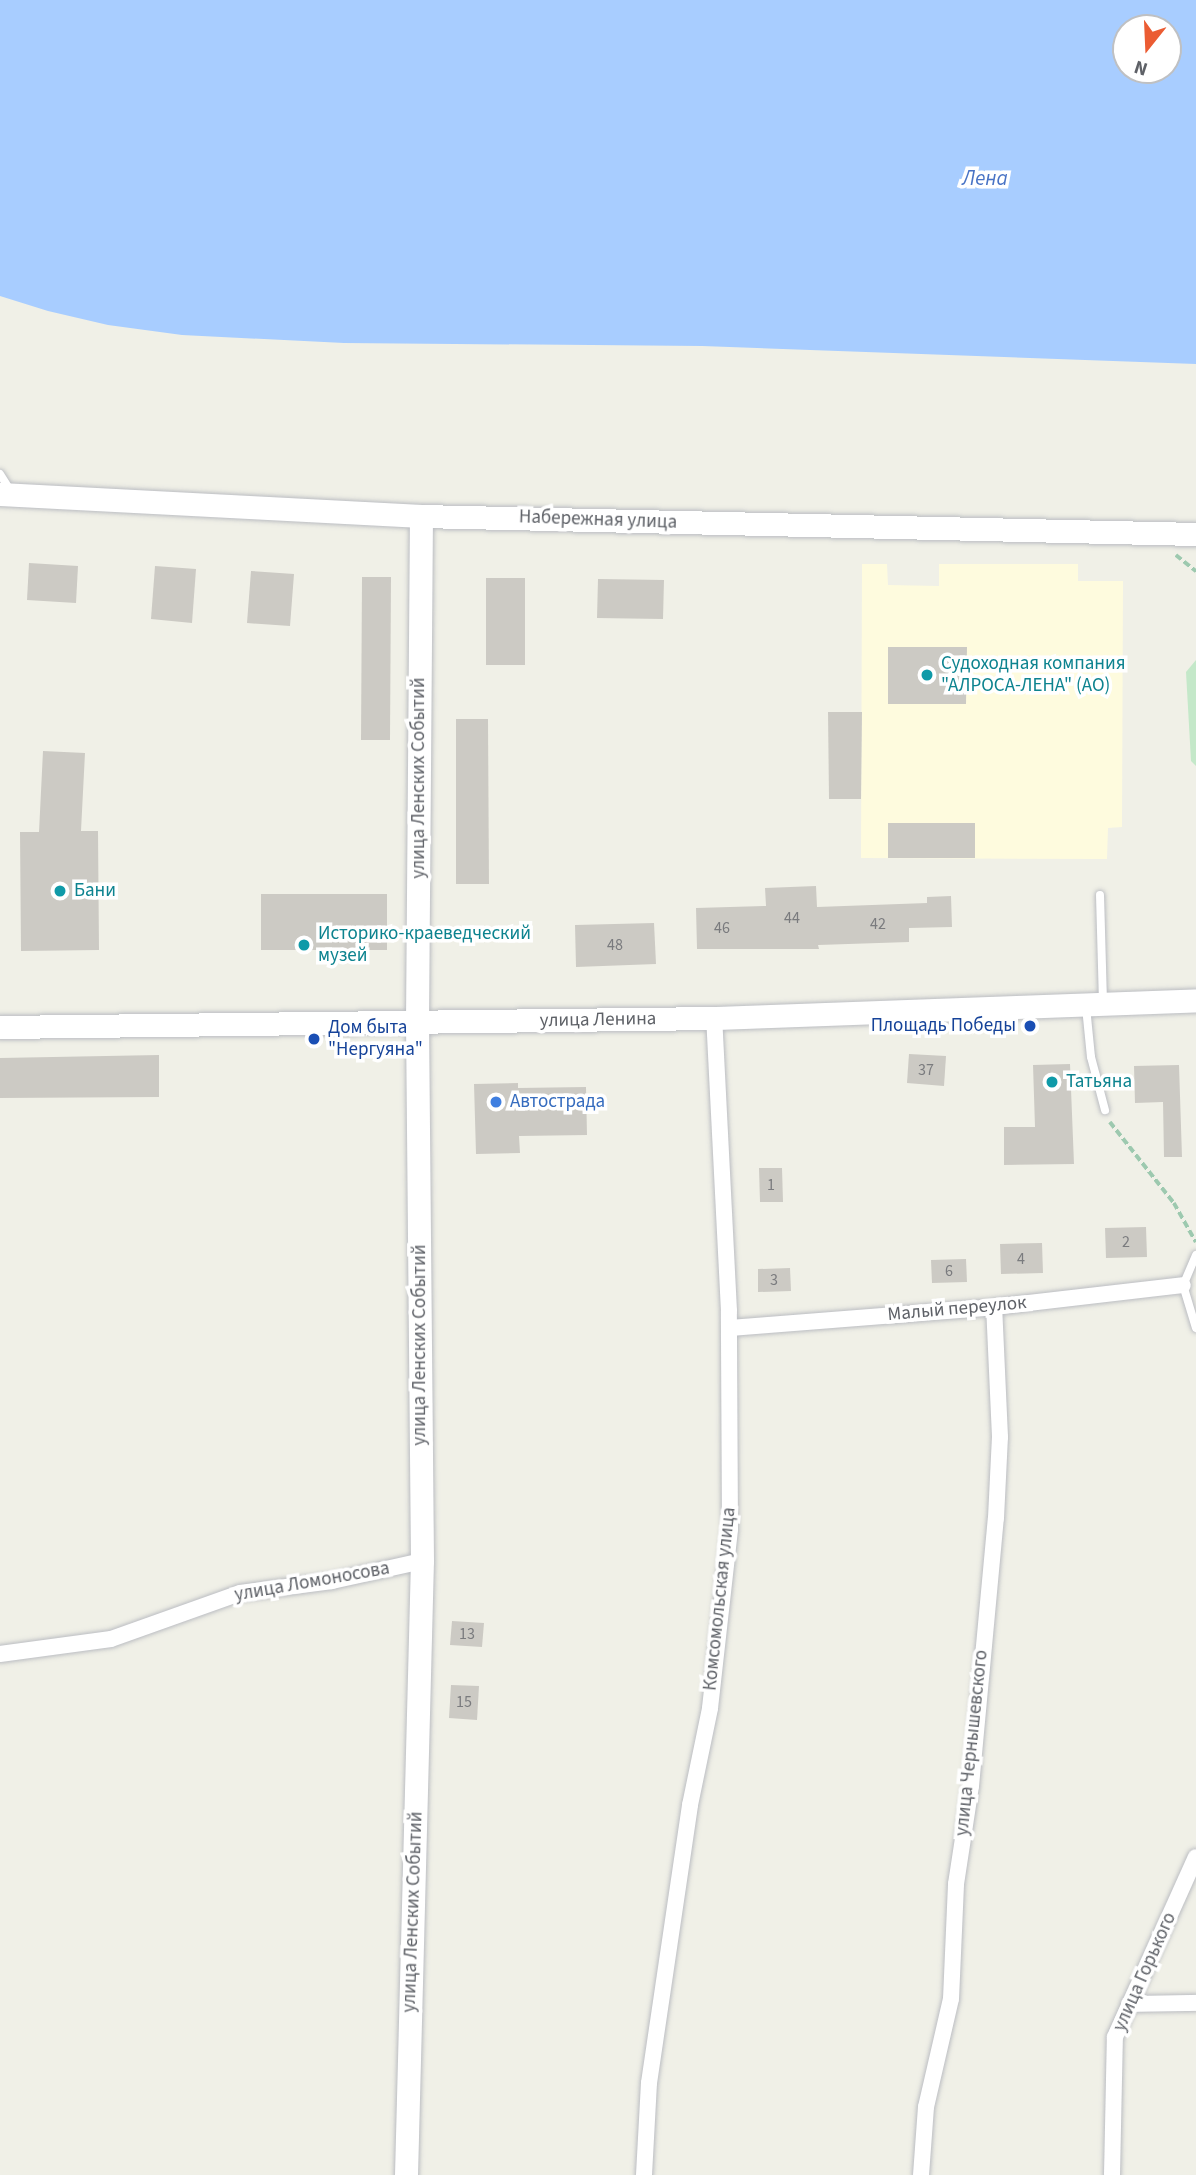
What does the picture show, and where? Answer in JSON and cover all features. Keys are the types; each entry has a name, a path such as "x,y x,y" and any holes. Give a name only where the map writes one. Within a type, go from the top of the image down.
{"street":[{"name":"Набережная улица","path":"7,495 421,516 1196,534"},
{"name":"улица Ленских Событий","path":"406,2175 422,1561 417,1023 421,516"},
{"name":"улица Ленина","path":"0,1027 715,1018 1196,1000"},
{"name":"Комсомольская улица","path":"644,2175 649,2083 690,1805 710,1708 730,1529 730,1328 715,1018"},
{"name":"Малый переулок","path":"730,1328 994,1307 1183,1285"},
{"name":"улица Чернышевского","path":"921,2175 926,2107 951,1999 956,1884 971,1786 996,1518 1000,1437 994,1307"},
{"name":"улица Ломоносова","path":"0,1654 111,1639 240,1592 332,1581 422,1561"},
{"name":"улица Горького","path":"1112,2175 1115,2037 1196,1857"},
{"path":"1129,2004 1196,2003"}],"lane":[{"path":"0,474 7,495"},
{"path":"1100,895 1089,1046 1105,1110"},
{"path":"1196,1255 1183,1285 1196,1328"}],"path":[{"path":"1105,1110 1121,1142 1174,1203 1196,1242"}],"shaded area":[{"path":"862,564 887,564 888,585 939,586 939,564 1078,564 1078,581 1123,581 1122,827 1108,828 1107,859 861,858"}],"green space":[{"path":"1196,660 1196,766 1191,761 1186,672"}],"water":[{"name":"Лена","path":"0,0 1196,0 1196,364 702,346 344,343 182,335 108,325 0,296"}],"building":[{"path":"29,563 78,566 76,603 27,600"},
{"path":"155,566 196,569 192,623 151,619"},
{"path":"251,571 294,574 290,626 247,623"},
{"path":"362,577 391,577 390,740 361,740"},
{"path":"486,578 525,578 525,665 486,665"},
{"path":"598,579 664,580 663,619 597,618"},
{"name":"Судоходная компания \"АЛРОСА-ЛЕНА\" (АО)","path":"888,647 967,647 966,704 888,704"},
{"path":"828,712 862,712 861,799 829,799"},
{"path":"456,719 488,719 489,884 456,884"},
{"name":"Бани","path":"43,751 85,753 81,831 98,831 99,950 21,951 20,832 39,832"},
{"path":"888,823 975,823 975,858 888,858"},
{"path":"816,886 817,907 927,903 927,897 951,896 952,927 909,928 909,942 818,945 819,949 697,949 696,908 766,906 765,888"},
{"path":"261,894 387,894 387,950 261,950"},
{"path":"654,923 656,964 576,967 575,925"},
{"path":"909,1054 946,1056 944,1086 907,1083"},
{"path":"159,1055 159,1097 0,1098 0,1058"},
{"path":"1070,1064 1074,1164 1004,1165 1004,1127 1035,1127 1033,1065"},
{"path":"1179,1065 1182,1157 1164,1157 1163,1102 1135,1103 1134,1066"},
{"path":"518,1083 518,1088 586,1087 587,1135 519,1136 520,1153 476,1154 474,1084"},
{"path":"759,1168 782,1168 783,1202 760,1202"},
{"path":"1146,1227 1147,1257 1106,1258 1105,1228"},
{"path":"1042,1243 1043,1273 1001,1274 1000,1244"},
{"path":"966,1259 967,1282 932,1283 931,1260"},
{"path":"790,1268 791,1291 758,1292 758,1269"},
{"path":"452,1621 484,1623 482,1647 450,1645"},
{"path":"451,1685 479,1686 477,1720 449,1718"}],"place":[{"name":"Судоходная компания \"АЛРОСА-ЛЕНА\" (АО)","path":"927,675"},
{"name":"Бани","path":"60,891"},
{"name":"Историко-краеведческий музей","path":"304,945"},
{"name":"Площадь Победы","path":"1030,1026"},
{"name":"Дом быта \"Нергуяна\"","path":"314,1039"},
{"name":"Татьяна","path":"1052,1082"},
{"name":"Автострада","path":"496,1102"}]}
